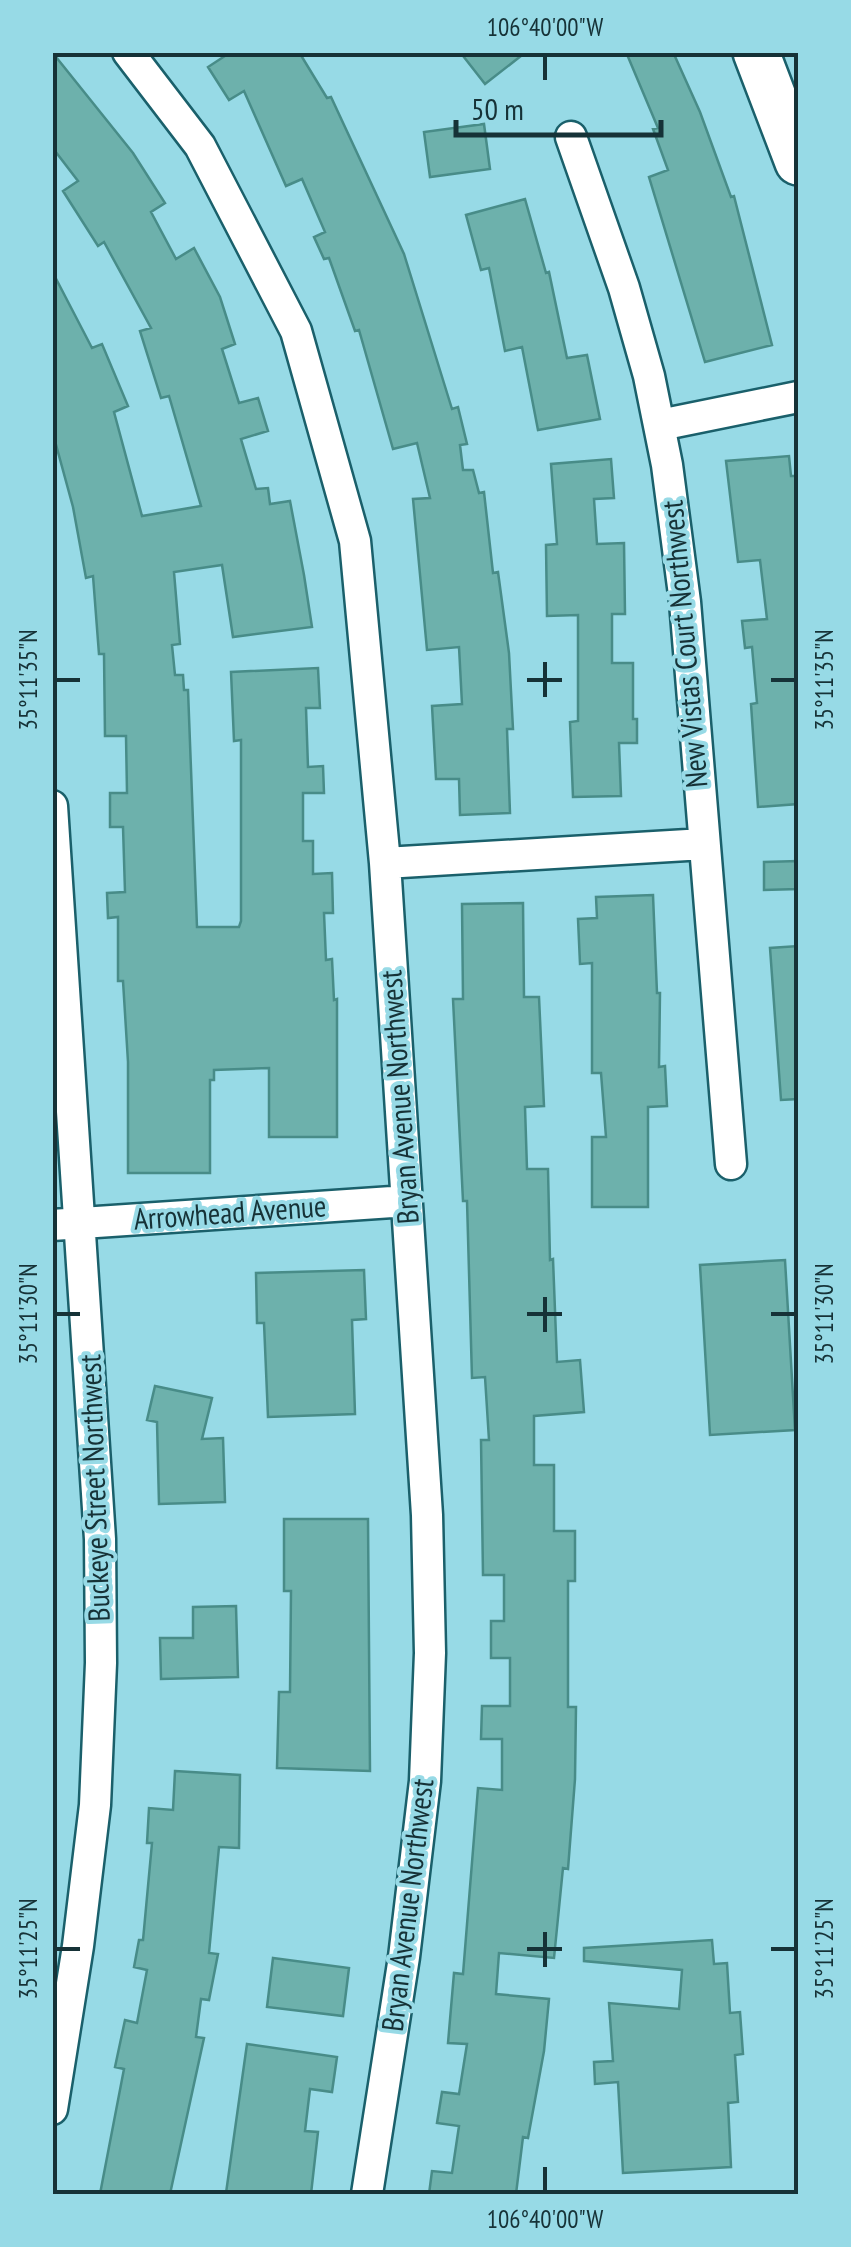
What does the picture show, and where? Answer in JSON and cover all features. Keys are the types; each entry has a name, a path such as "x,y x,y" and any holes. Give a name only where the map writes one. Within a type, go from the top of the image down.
{"street":[{"name":"Bryan Avenue Northwest","path":"128,52 200,146 296,331 355,542 384,863 407,1202 430,1652 427,1744 404,1958 368,2194"},
{"path":"756,52 798,162"},
{"name":"New Vistas Court Northwest","path":"571,138 624,288 660,425 685,602 730,1164"},
{"path":"660,425 798,397"},
{"name":"Buckeye Street Northwest","path":"52,806 67,1224 100,1539 101,1663 94,1805 78,1946 52,2109"},
{"path":"384,863 704,844"},
{"name":"Arrowhead Avenue","path":"67,1224 407,1202"}],"building":[{"path":"52,52 133,153 165,203 151,212 176,259 194,248 220,297 235,344 222,349 239,403 258,398 268,431 241,439 256,489 268,488 270,504 290,501 304,575 312,627 233,637 222,565 174,572 180,644 172,645 175,675 183,675 184,690 188,690 197,927 239,927 241,921 241,740 234,741 231,672 318,668 320,708 306,708 308,767 323,766 324,793 303,793 303,841 313,841 313,874 332,873 333,913 324,913 326,960 332,959 334,1000 337,999 337,1137 269,1137 269,1068 214,1070 214,1080 210,1080 210,1173 128,1173 123,981 118,981 118,917 108,918 107,893 125,892 123,827 110,827 110,793 127,793 126,736 105,736 104,654 99,654 93,576 86,578 73,507 52,430 52,271 92,348 102,344 128,406 114,412 142,516 201,506 169,396 161,398 140,331 151,328 104,242 98,246 63,191 78,181 52,147"},
{"path":"231,52 299,52 327,98 331,97 404,254 452,409 458,407 467,444 460,445 463,470 473,470 479,493 484,492 493,573 498,572 509,653 513,729 507,729 510,813 460,815 459,779 436,779 432,706 462,704 459,647 427,650 413,499 430,498 417,443 393,449 359,330 355,331 329,258 324,259 314,237 325,232 302,179 286,186 244,91 229,100 208,67"},
{"path":"460,52 526,52 485,84"},
{"path":"626,52 673,52 731,197 734,196 772,345 705,362 649,177 668,170 653,129 658,128"},
{"path":"484,124 490,169 430,177 424,132"},
{"path":"525,199 546,273 549,272 567,358 587,355 600,419 538,430 522,347 505,351 489,268 481,270 466,215"},
{"path":"789,456 791,476 798,476 798,804 758,807 751,704 757,703 752,647 745,648 742,621 767,619 760,560 738,562 726,461"},
{"path":"611,459 614,498 594,499 597,544 624,543 625,614 612,614 612,663 633,663 637,743 619,743 621,796 573,797 570,722 578,721 578,615 547,616 546,545 557,544 551,464"},
{"path":"798,861 798,889 764,890 764,862"},
{"path":"653,895 660,993 659,1067 665,1066 667,1106 648,1107 648,1207 592,1207 592,1137 606,1137 601,1073 592,1073 592,963 580,964 578,919 597,918 596,897"},
{"path":"523,903 524,997 539,997 544,1106 525,1107 527,1169 548,1169 557,1362 580,1360 584,1412 534,1416 534,1465 554,1465 554,1531 575,1531 575,1581 568,1581 568,1707 576,1707 575,1779 568,1869 563,1868 554,1958 499,1953 496,1994 549,1999 544,2051 528,2138 523,2137 516,2194 429,2194 432,2171 452,2173 459,2126 437,2123 442,2092 459,2094 467,2044 448,2043 454,1973 463,1974 478,1788 502,1790 502,1739 481,1739 482,1706 510,1706 510,1658 491,1658 491,1621 504,1621 504,1575 483,1575 481,1440 489,1440 485,1377 472,1378 467,1201 463,1201 453,999 463,999 462,904"},
{"path":"798,946 798,1099 781,1100 770,948"},
{"path":"785,1260 795,1430 710,1435 700,1265"},
{"path":"364,1270 366,1319 352,1320 355,1414 268,1417 264,1323 257,1323 256,1273"},
{"path":"155,1386 212,1398 202,1439 223,1438 225,1502 159,1504 157,1422 147,1420"},
{"path":"284,1519 368,1519 370,1771 277,1768 279,1692 290,1692 291,1591 284,1591"},
{"path":"236,1606 238,1677 161,1679 160,1638 193,1638 193,1607"},
{"path":"175,1771 240,1775 239,1848 219,1847 209,1953 218,1954 209,2000 201,1999 196,2037 204,2038 170,2194 100,2194 124,2069 115,2067 125,2020 137,2023 147,1970 134,1967 139,1940 143,1940 152,1843 147,1843 149,1808 173,1810"},
{"path":"712,1940 714,1964 727,1963 730,2013 740,2012 743,2054 735,2055 738,2102 728,2103 731,2167 623,2173 618,2082 595,2084 594,2062 613,2061 609,2003 679,2009 682,1970 584,1961 584,1948"},
{"path":"273,1958 349,1968 343,2016 267,2007"},
{"path":"247,2044 337,2057 332,2092 310,2089 305,2131 318,2132 311,2194 226,2193"}]}
